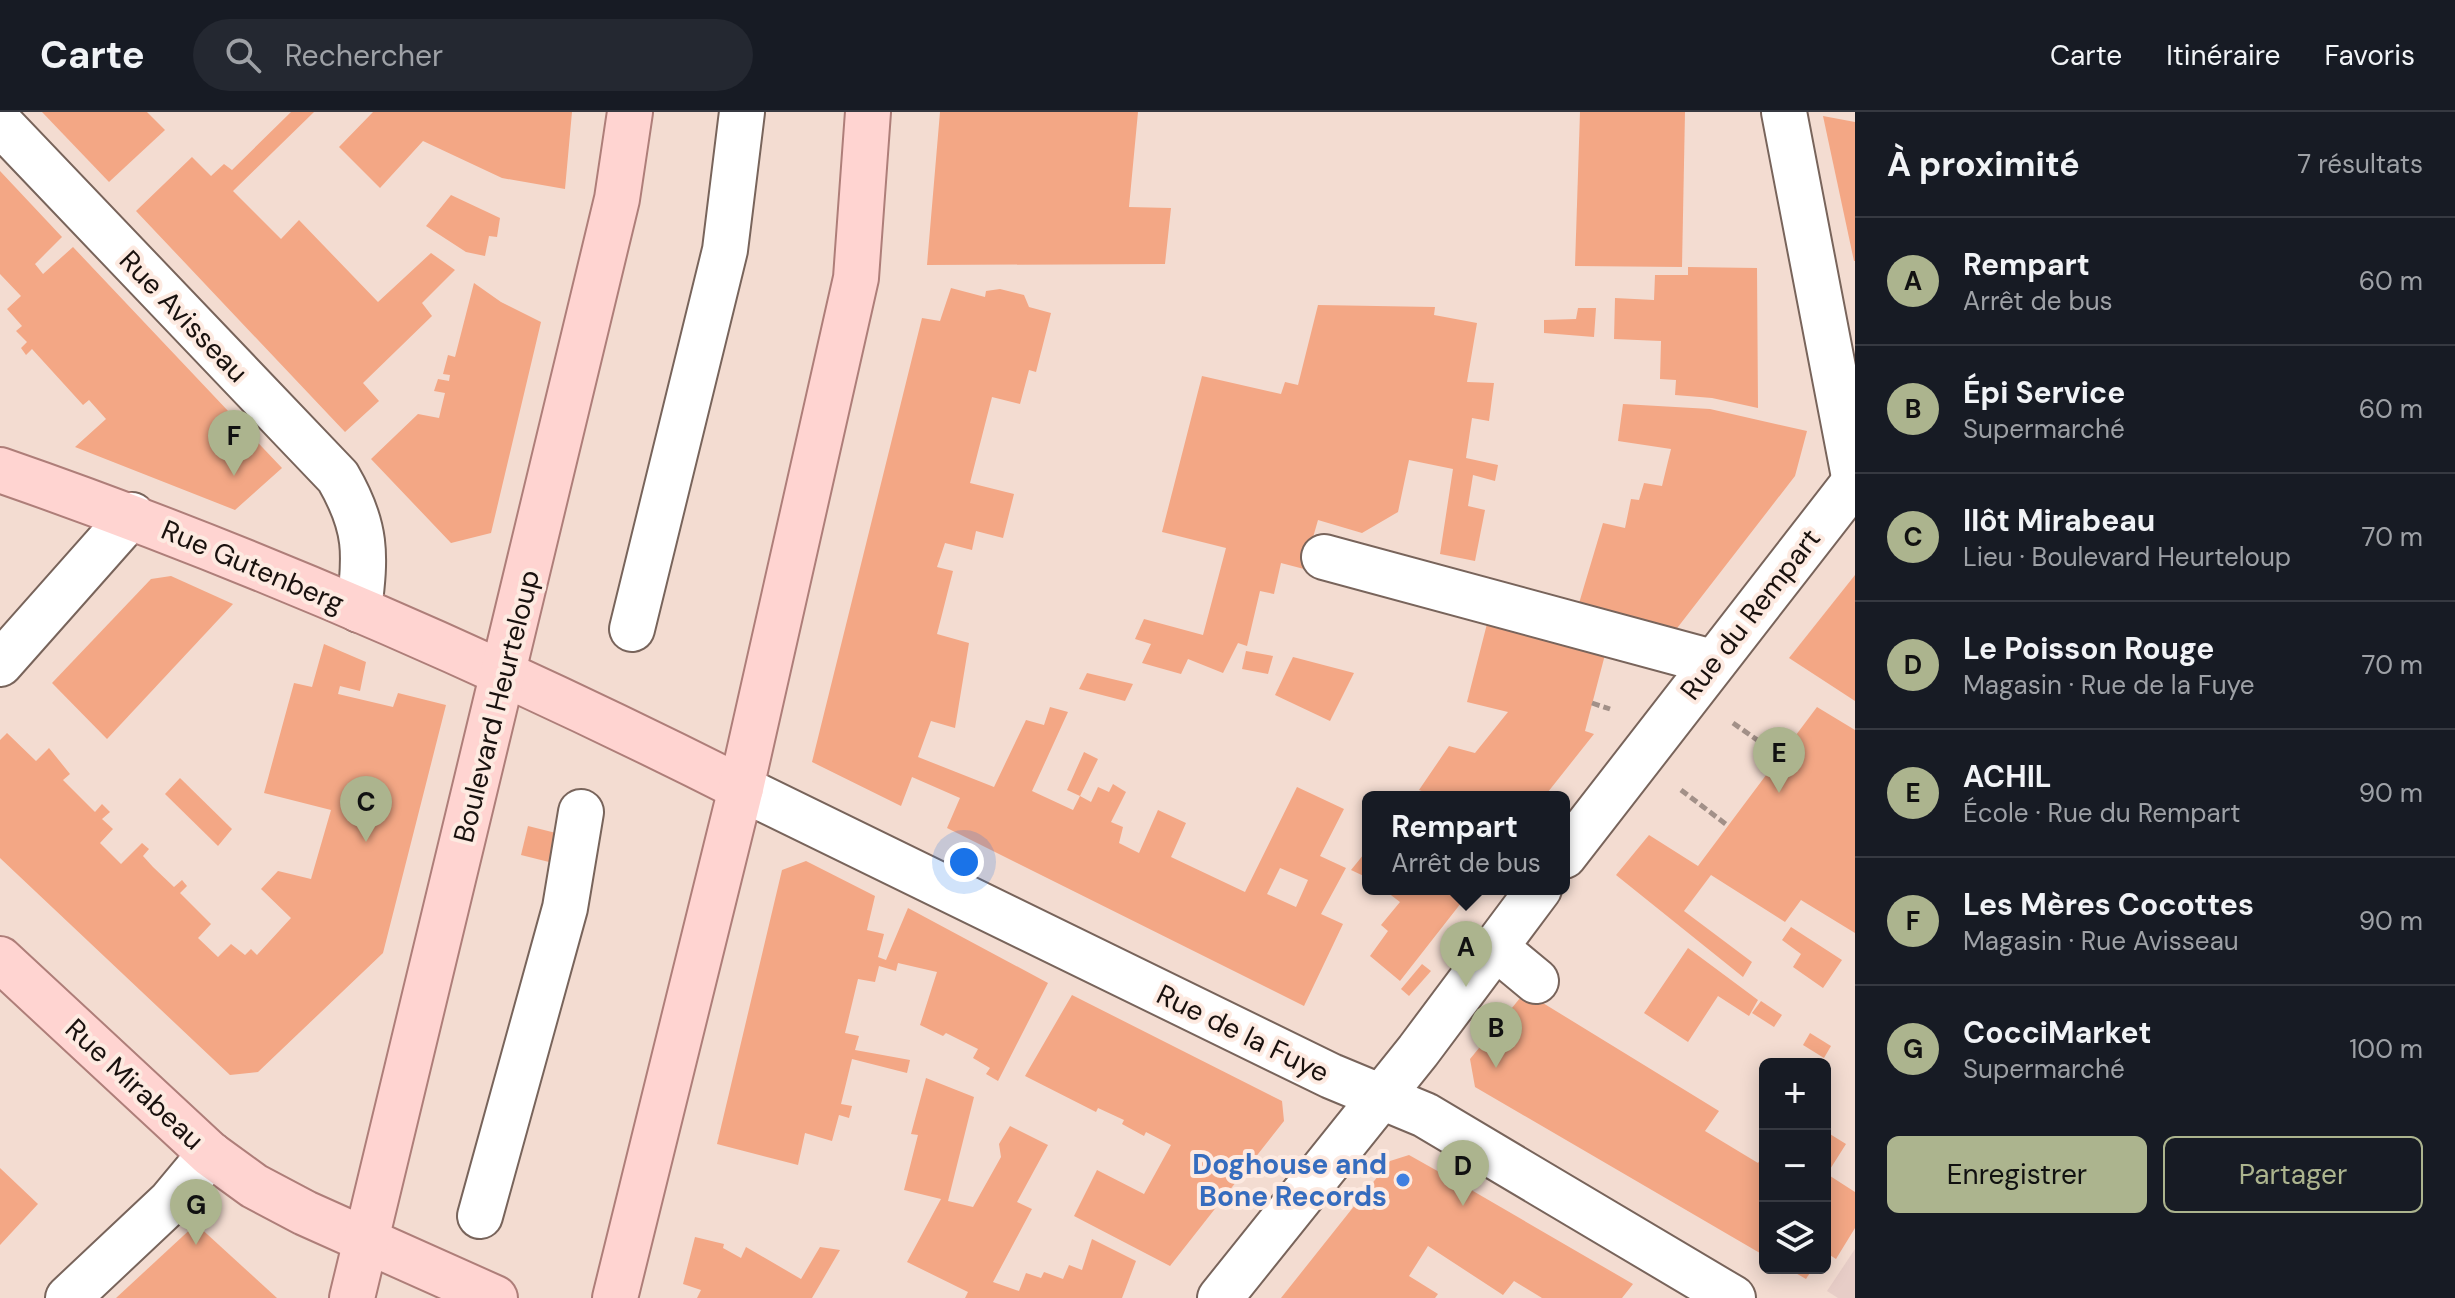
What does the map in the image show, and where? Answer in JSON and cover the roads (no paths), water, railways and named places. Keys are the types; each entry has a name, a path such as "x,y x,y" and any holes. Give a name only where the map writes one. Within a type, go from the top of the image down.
{"main road":[{"name":"Boulevard Heurteloup","path":"352,1298 617,199 630,112"},
{"path":"615,1298 741,788 856,278 868,112"},
{"name":"Rue Gutenberg","path":"0,470 132,515 504,671 741,788"},
{"name":"Rue Mirabeau","path":"0,959 210,1154 254,1186 365,1241 495,1298"}],"street":[{"path":"632,629 725,250 742,112"},
{"name":"Rue du Rempart","path":"1570,848 1855,482 1784,112"},
{"name":"Rue Avisseau","path":"0,123 338,477 360,518 363,576 359,610"},
{"path":"0,664 132,515"},
{"path":"1324,557 1712,662"},
{"name":"Rue de la Fuye","path":"741,788 1379,1097 1425,1115 1733,1298"},
{"path":"480,1216 565,908 581,812"},
{"path":"1220,1298 1534,895"},
{"path":"1495,947 1536,981"},
{"path":"68,1298 170,1202 210,1154"}],"place":[{"name":"Les Mères Cocottes","path":"234,476"},
{"name":"ACHIL","path":"1779,793"},
{"name":"Ilôt Mirabeau","path":"366,842"},
{"name":"Rempart","path":"1466,987"},
{"name":"Épi Service","path":"1496,1068"},
{"name":"Doghouse and Bone Records","path":"1403,1180"},
{"name":"Le Poisson Rouge","path":"1463,1206"},
{"name":"CocciMarket","path":"196,1245"}]}
